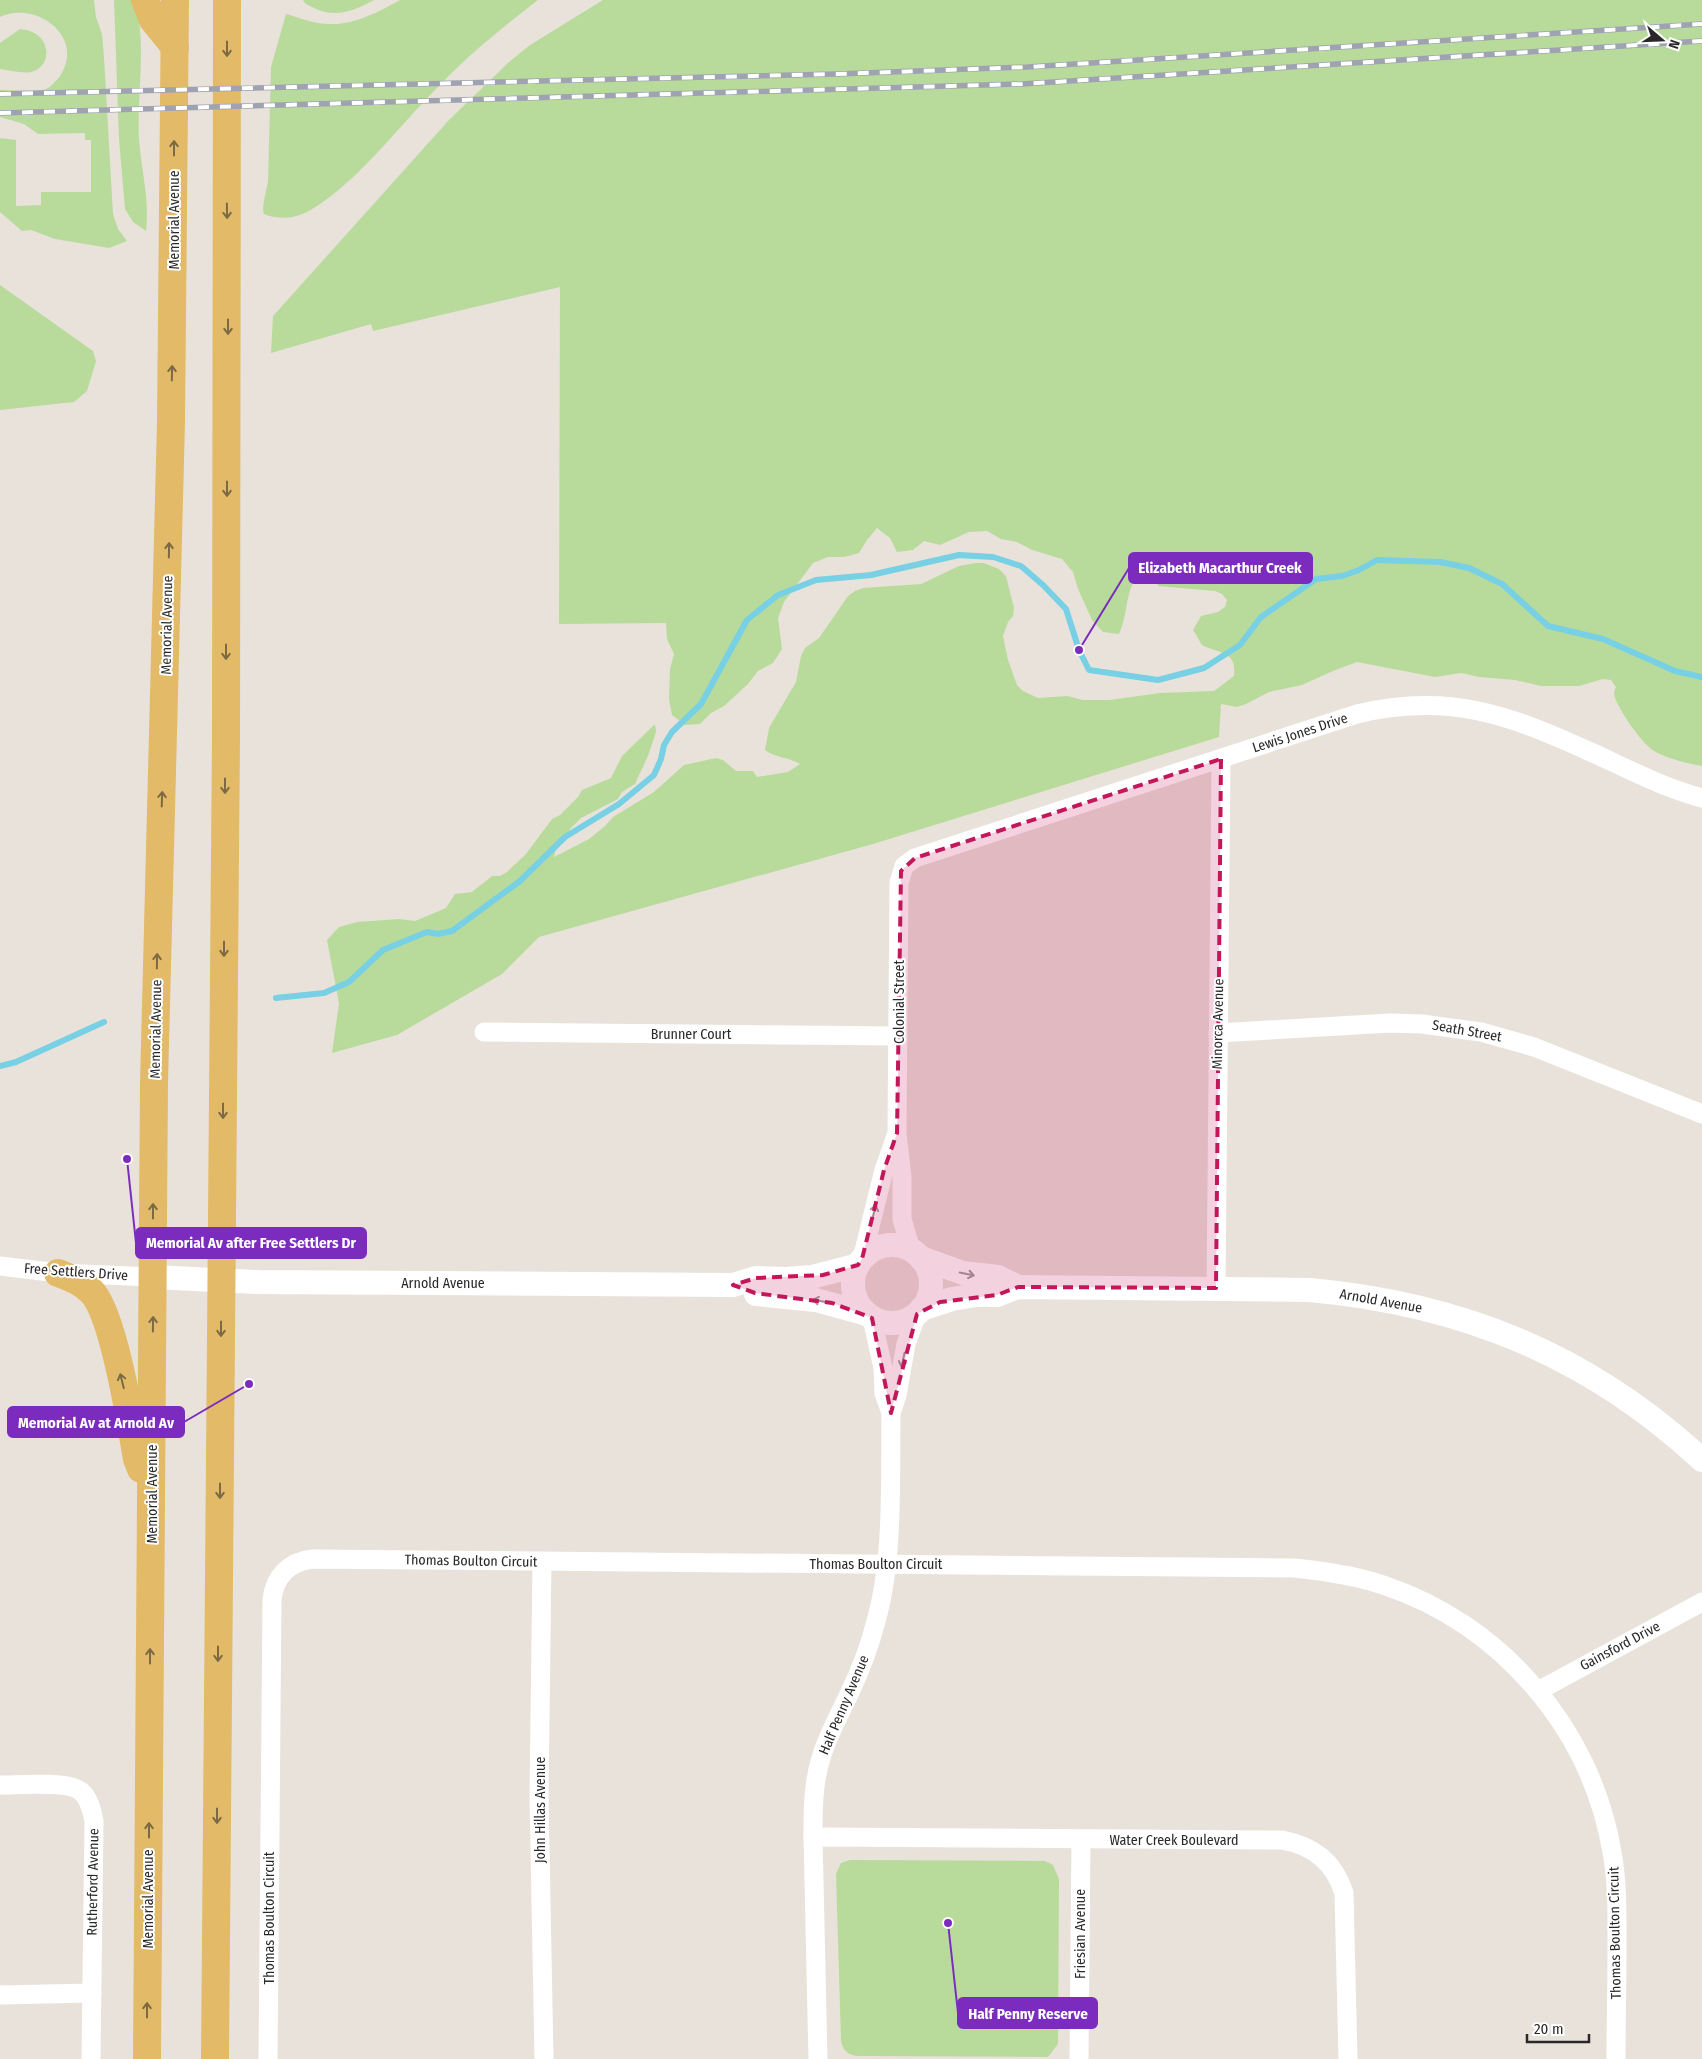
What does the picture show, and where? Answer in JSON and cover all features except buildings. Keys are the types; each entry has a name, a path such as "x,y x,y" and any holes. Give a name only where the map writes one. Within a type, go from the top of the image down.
{"main road":[{"path":"145,0 153,20 175,47"},
{"name":"Memorial Avenue","path":"147,2059 154,1083 171,432 175,0"},
{"path":"215,2059 228,288 228,0"},
{"path":"58,1273 73,1278 84,1285 93,1293 102,1311 110,1332 137,1459 152,1496"}],"street":[{"name":"Lewis Jones Drive","path":"902,871 904,866 914,858 1358,714 1391,707 1434,704 1479,710 1514,721 1591,752 1659,784 1702,798"},
{"name":"Minorca Avenue","path":"1216,1288 1221,759"},
{"name":"Colonial Street","path":"902,871 900,883 898,1133 902,1177 902,1219 916,1254"},
{"name":"Seath Street","path":"1218,1033 1390,1023 1454,1027 1508,1038 1534,1047 1702,1114"},
{"name":"Brunner Court","path":"484,1032 898,1036"},
{"name":"Colonial Street","path":"860,1262 884,1170 898,1133"},
{"path":"885,1245 898,1245 916,1254 928,1270 931,1283 928,1297 919,1311 898,1322 885,1322 869,1316 858,1304 853,1291 853,1277 860,1262 872,1250 885,1245"},
{"name":"Arnold Avenue","path":"916,1254 963,1273 998,1277 1018,1287"},
{"name":"Arnold Avenue","path":"153,1277 221,1280 733,1285 756,1278 786,1279 812,1277 860,1262"},
{"name":"Free Settlers Drive","path":"0,1266 58,1273 153,1277"},
{"name":"Arnold Avenue","path":"733,1285 755,1294 816,1300 869,1316"},
{"name":"Arnold Avenue","path":"919,1311 952,1299 976,1295 997,1295 1018,1287 1216,1288 1310,1290 1356,1294 1436,1311 1489,1328 1531,1345 1606,1385 1668,1430 1702,1460"},
{"name":"Half Penny Avenue","path":"818,2059 814,1791 820,1758 828,1737 850,1694 870,1644 877,1618 885,1564 889,1507 891,1413 898,1395 906,1344 919,1311"},
{"name":"Half Penny Avenue","path":"869,1316 882,1362 884,1393 891,1413"},
{"name":"Thomas Boulton Circuit","path":"268,2059 272,1599 273,1589 278,1580 292,1565 312,1559 1294,1568 1353,1576 1410,1595 1464,1624 1511,1661 1538,1691 1569,1734 1584,1762 1596,1791 1609,1836 1616,1883 1616,2059"},
{"name":"John Hillas Avenue","path":"542,1561 539,1796 544,2059"},
{"name":"Gainsford Drive","path":"1538,1691 1702,1602"},
{"name":"Rutherford Avenue","path":"0,1785 55,1784 79,1790 90,1804 94,1822 91,2059"},
{"name":"Water Creek Boulevard","path":"814,1837 1282,1840 1306,1846 1317,1853 1334,1871 1344,1894 1348,2059"},
{"name":"Friesian Avenue","path":"1079,2059 1080,1839"},
{"path":"0,1995 92,1993"}],"highlighted area":[{"path":"1221,759 1216,1288 1018,1287 997,1295 940,1302 917,1314 891,1413 872,1318 832,1303 755,1293 733,1285 756,1278 823,1275 858,1265 862,1259 884,1170 897,1133 901,871 915,858"}],"green space":[{"path":"0,0 94,0 96,17 102,34 113,214 118,229 127,241 109,248 55,239 31,230 22,231 0,212 0,138 16,140 16,206 41,205 41,192 91,192 91,140 85,140 85,133 38,134 24,124 0,117 0,90 42,90 48,88 60,76 66,62 67,48 62,36 54,26 42,18 29,14 14,13 0,17"},
{"path":"114,0 135,0 139,17 141,51 139,139 147,208 146,231 133,222 125,209 119,139"},
{"path":"303,0 374,0 344,12 328,13 320,11"},
{"path":"400,0 538,0 449,75 367,164 336,192 300,215 279,218 264,214 268,181 271,67 286,14 318,23 339,24 366,17"},
{"path":"603,0 1702,0 1702,766 1659,754 1649,747 1637,734 1620,708 1614,694 1616,687 1611,680 1603,679 1579,686 1541,686 1515,680 1479,677 1461,673 1435,677 1357,662 1302,685 1269,692 1237,707 1221,704 1219,737 873,844 539,937 502,974 397,1035 332,1053 339,1003 327,940 339,927 357,922 399,919 415,921 446,908 455,894 472,892 492,876 500,876 507,872 526,854 552,819 560,815 578,797 582,790 611,778 622,756 655,724 656,732 648,756 635,784 622,792 618,799 581,818 570,829 565,840 556,849 554,857 589,839 613,817 654,792 684,765 716,758 723,760 736,771 753,771 757,777 788,772 800,764 773,755 765,750 769,728 796,682 801,656 805,648 819,638 848,596 855,591 863,588 921,584 959,566 975,563 984,563 999,569 1006,576 1014,608 1013,616 1008,622 1003,636 1008,660 1017,685 1023,691 1038,698 1067,696 1083,700 1109,700 1160,693 1214,691 1234,676 1233,661 1230,657 1202,645 1193,630 1201,616 1218,612 1225,607 1227,600 1222,594 1215,591 1158,586 1157,579 1138,573 1128,596 1119,634 1103,632 1092,620 1078,589 1073,572 1062,559 1032,550 1017,542 1001,539 987,531 969,532 940,545 924,541 913,550 897,552 890,538 877,528 859,553 844,557 828,557 813,563 784,602 778,618 782,649 773,663 758,671 748,684 724,706 711,713 700,724 685,725 672,715 669,699 670,669 674,654 667,639 666,623 559,624 560,287 373,331 371,324 271,353 273,316 449,120 509,62 530,45"},
{"path":"20,29 31,31 44,42 46,57 43,63 38,69 31,72 0,69 0,43"},
{"path":"0,285 93,351 96,361 87,391 74,402 0,410"},
{"path":"850,1860 1045,1861 1053,1865 1059,1879 1058,2044 1048,2057 858,2056 846,2051 841,2040 836,1874 841,1863"}],"waterway":[{"path":"276,998 324,993 349,982 383,950 427,932 438,934 452,931 520,881 565,837 619,804 654,775 661,759 664,745 672,732 701,704 747,620 778,595 816,580 871,575 959,555 993,557 1021,566 1066,609 1079,650 1089,670 1158,680 1204,668 1240,645 1261,617 1316,579 1342,576 1359,570 1377,560 1440,562 1469,568 1502,584 1548,626 1603,639 1675,671 1702,677"},
{"path":"0,1066 16,1062 104,1022"}],"railway":[{"path":"0,94 837,74 1028,67 1702,24"},
{"path":"0,113 1022,84 1702,41"}],"place":[{"name":"Elizabeth Macarthur Creek","path":"1079,650"},
{"name":"Memorial Av after Free Settlers Dr","path":"127,1159"},
{"name":"Memorial Av at Arnold Av","path":"249,1384"},
{"name":"Half Penny Reserve","path":"948,1923"}]}
